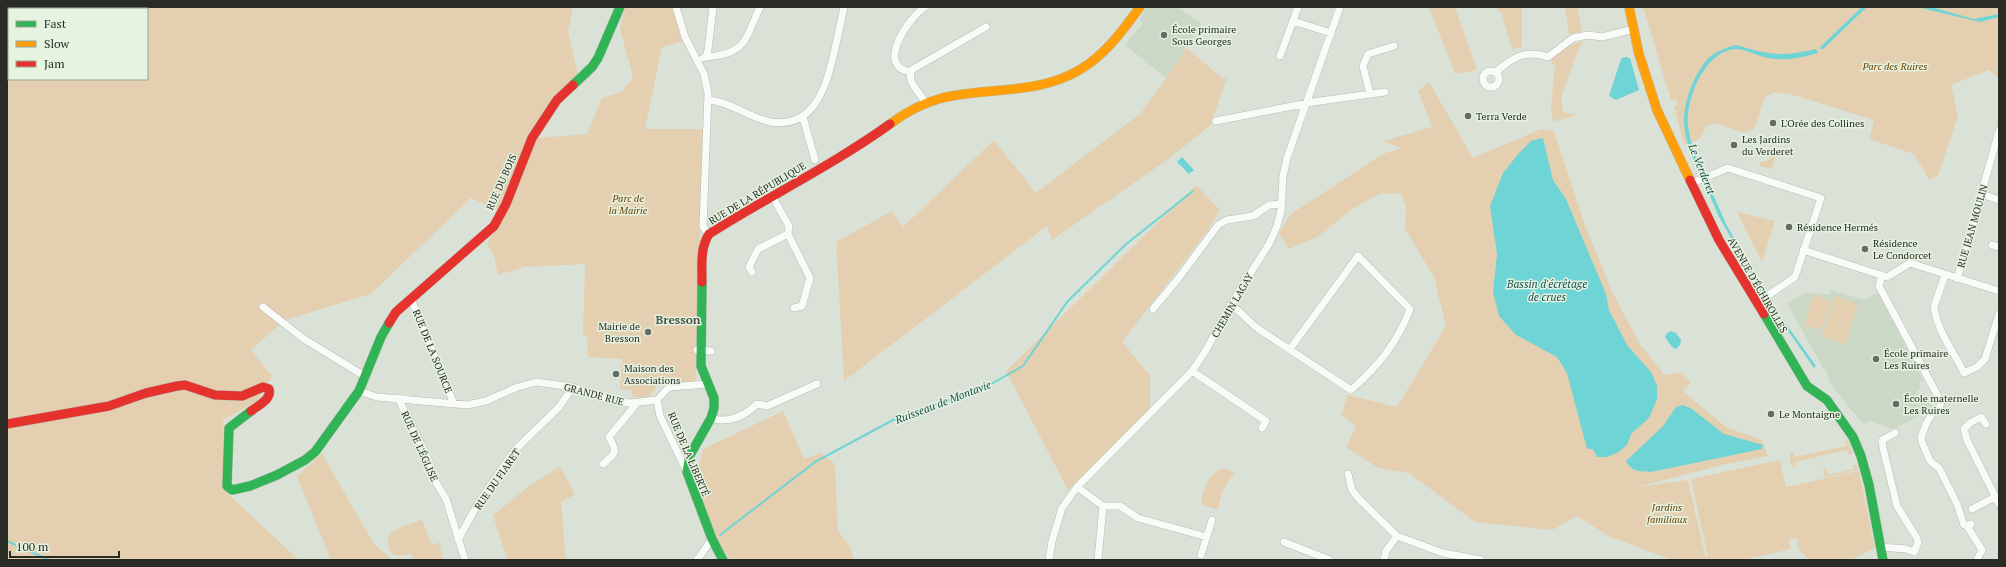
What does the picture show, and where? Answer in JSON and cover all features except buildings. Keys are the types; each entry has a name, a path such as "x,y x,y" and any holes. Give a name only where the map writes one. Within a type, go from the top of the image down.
{"street":[{"name":"RUE DU BOIS","path":"7,424 109,406 146,393 177,386 185,385 215,395 242,396 262,387 268,389 270,393 268,398 229,428 226,470 227,486 232,490 250,486 277,475 305,460 315,452 359,392 387,325 396,312 494,226 506,204 532,138 557,100 592,67 598,58 620,7"},
{"path":"676,7 685,37 699,60 704,74 709,100 704,227 709,234"},
{"path":"706,57 713,7"},
{"path":"699,60 706,57 726,55 741,46 760,7"},
{"path":"709,100 726,104 753,117 772,122 784,122 803,117 816,104 822,95 832,61 844,7"},
{"path":"910,72 905,71 896,61 895,49 902,34 919,11 925,7"},
{"name":"RUE DE LA RÉPUBLIQUE","path":"687,472 690,456 711,418 714,398 701,366 699,350 702,256 704,242 709,234 855,149 900,117 925,103 948,96 1035,87 1057,82 1078,72 1106,51 1140,7"},
{"path":"1280,56 1298,7"},
{"name":"CHEMIN LAGAY","path":"1049,560 1052,541 1062,508 1077,487 1192,371 1205,352 1231,304 1269,244 1277,226 1282,204 1283,176 1287,158 1340,7"},
{"name":"AVENUE D'ÉCHIROLLES","path":"1629,7 1643,66 1657,110 1696,182 1719,240 1759,302 1807,386 1825,398 1852,434 1862,457 1883,560"},
{"path":"1293,21 1331,33"},
{"path":"925,103 923,97 910,80 910,72 986,26"},
{"path":"1496,72 1514,57 1530,54 1548,57 1573,38 1588,35 1602,37 1634,29"},
{"path":"1370,94 1363,66 1368,54 1394,46"},
{"path":"1216,121 1385,92"},
{"path":"803,117 815,160"},
{"name":"RUE JEAN MOULIN","path":"1999,132 1957,278 1999,291"},
{"path":"1696,182 1728,168 1821,198 1795,277 1759,302"},
{"path":"1981,194 1999,200"},
{"path":"772,196 789,226 788,234 810,278 802,306 794,308"},
{"path":"1153,309 1218,225 1240,217 1253,216 1270,205 1282,204"},
{"path":"752,272 749,267 758,249 788,234"},
{"path":"1803,250 1887,277 1910,263 1957,278"},
{"path":"1231,304 1257,328 1351,390 1371,372 1393,345 1402,330 1410,309 1358,256 1290,349"},
{"path":"1882,275 1879,286 1941,402 1939,409 1933,412 1926,424 1921,438 1930,461 1939,468 1967,525 1982,550 1977,560"},
{"path":"1945,275 1934,308 1944,336 1964,373 1977,366 1985,359 1999,314"},
{"name":"RUE DE LA SOURCE","path":"412,299 454,404"},
{"path":"263,307 304,339 366,377"},
{"path":"699,350 711,351"},
{"path":"1192,371 1266,421 1262,428"},
{"name":"GRANDE RUE","path":"359,392 377,397 467,405 486,402 515,388 536,382 573,387 609,400 630,403 657,400"},
{"path":"657,400 669,386 708,384"},
{"path":"711,418 722,422 748,413 757,404 767,406 817,384"},
{"name":"RUE DU FIARET","path":"458,540 477,505 515,450 559,407 573,387"},
{"name":"RUE DE L'ÉGLISE","path":"398,398 430,464 431,474 446,499 465,560"},
{"name":"RUE DE LA LIBERTÉ","path":"657,400 660,416 687,472 712,539 723,560"},
{"path":"603,464 615,454 616,450 609,437 637,402"},
{"path":"1986,424 1981,417 1970,423 1964,429 1967,440 1999,504"},
{"path":"1895,433 1882,440 1883,448 1897,506 1917,538 1918,543 1914,552 1913,560"},
{"path":"1348,474 1352,490 1359,499 1397,536 1443,553 1481,560"},
{"path":"1077,487 1103,506 1120,506 1138,518 1207,537"},
{"path":"1972,509 1995,497"},
{"path":"1098,560 1103,506"},
{"path":"1201,555 1212,520"},
{"path":"1384,560 1386,551 1397,536"},
{"path":"697,560 712,539"},
{"path":"1284,542 1330,560"},
{"path":"1880,547 1906,549 1914,552"}],"shaded area":[{"name":"École primaire Sous Georges","path":"1147,7 1177,7 1202,24 1166,78 1125,45 1143,23 1139,20"},
{"path":"1831,290 1864,300 1878,293 1924,382 1919,381 1920,388 1916,393 1927,397 1933,408 1922,414 1919,413 1918,416 1894,429 1869,421 1863,424 1831,385 1825,368 1823,368 1787,303 1807,292 1829,295"}],"green space":[{"name":"Parc de la Mairie","path":"7,7 573,7 568,32 578,75 537,138 587,134 602,98 621,92 633,77 620,29 625,7 681,7 685,41 662,47 645,129 703,129 696,382 659,382 650,396 641,398 631,396 632,390 620,389 622,359 588,357 587,336 583,335 585,264 525,267 498,275 494,256 487,244 504,213 471,198 371,294 285,320 251,350 272,376 258,400 223,420 226,492 299,560 7,560"},
{"path":"1455,7 1477,70 1455,74 1429,8"},
{"path":"1497,7 1522,7 1522,47 1512,49 1501,11 1498,11"},
{"path":"1565,7 1577,7 1582,31 1569,35"},
{"name":"Parc des Ruires","path":"1643,7 1999,7 1999,78 1989,70 1951,85 1958,116 1938,176 1929,179 1914,154 1869,139 1874,120 1790,94 1774,92 1767,96 1763,102 1755,128 1744,133 1715,123 1707,126 1699,139 1687,146 1683,141 1674,106 1678,105 1676,99 1671,100"},
{"path":"1583,41 1577,53 1561,98 1563,112 1576,115 1596,109 1553,122 1551,107 1555,65 1552,64 1552,59 1567,47"},
{"path":"1187,48 1223,79 1227,77 1211,125 1167,160 1052,240 1047,226 844,381 836,242 892,211 903,227 994,140 1036,193 1141,113"},
{"name":"Jardins familiaux","path":"1429,82 1473,158 1541,129 1554,131 1586,228 1612,291 1639,343 1664,375 1681,372 1691,382 1683,391 1726,427 1762,440 1768,456 1722,465 1638,487 1688,480 1705,555 1708,557 1691,479 1780,460 1786,487 1859,471 1875,548 1850,560 1809,560 1798,548 1797,538 1789,540 1791,549 1744,560 1673,560 1610,537 1577,516 1552,530 1475,522 1409,473 1378,468 1346,447 1356,426 1341,415 1348,395 1397,407 1446,326 1434,277 1405,229 1406,208 1401,194 1381,193 1354,208 1317,237 1289,249 1279,233 1291,214 1383,154 1401,148 1383,141 1432,127 1418,91"},
{"path":"1773,155 1776,155 1772,169 1759,166 1761,161 1765,162 1773,157"},
{"path":"1196,185 1220,210 1208,230 1122,342 1150,375 1150,409 1068,490 1006,371"},
{"path":"1737,212 1775,221 1762,262"},
{"path":"1813,295 1831,301 1821,330 1804,325"},
{"path":"1835,296 1858,304 1845,344 1822,336"},
{"path":"783,411 804,459 821,453 835,464 838,531 850,547 854,560 730,560 710,528 694,489 703,449"},
{"path":"1845,439 1847,439 1853,453 1849,455 1847,450 1795,462 1796,467 1794,468 1790,463 1790,453 1793,452 1794,457 1846,446"},
{"path":"322,454 374,544 392,560 331,560 297,476"},
{"path":"1857,464 1858,470 1825,478 1823,469 1826,468 1828,475 1854,469 1853,465"},
{"path":"560,466 575,495 561,501 566,560 507,560 493,515 528,487"},
{"path":"1222,468 1235,472 1223,490 1218,509 1202,505 1202,495 1204,489 1210,478"},
{"path":"422,520 432,545 439,542 443,560 416,560 410,554 399,556 392,554 388,539 391,534 401,527"}],"water":[{"path":"1862,7 1867,7 1822,50 1820,47"},
{"path":"1917,7 1931,7 1974,19 1999,14 1999,17 1980,22"},
{"name":"Le Verderet","path":"1736,45 1776,54 1816,49 1818,53 1798,58 1778,59 1764,57 1738,49 1726,51 1716,57 1707,66 1694,90 1688,115 1690,138 1703,173 1700,174 1686,137 1684,116 1687,99 1697,74 1706,61 1716,53"},
{"path":"1622,58 1630,58 1639,90 1616,100 1609,96 1620,62"},
{"name":"Bassin d'écrêtage de crues","path":"1543,138 1553,180 1566,199 1606,294 1609,310 1627,345 1651,372 1657,386 1657,399 1649,418 1631,434 1627,445 1619,452 1607,457 1597,457 1593,449 1587,449 1567,373 1557,357 1516,335 1499,316 1493,292 1497,254 1490,206 1503,173 1531,141"},
{"path":"1182,157 1194,170 1189,174 1177,162"},
{"path":"1708,183 1726,224 1764,292 1762,293 1719,217 1705,184"},
{"path":"1769,300 1816,366 1814,368 1767,301"},
{"path":"1671,331 1676,333 1681,340 1680,345 1676,349 1672,347 1665,337 1667,333"},
{"path":"1683,405 1692,409 1724,434 1763,445 1762,449 1651,472 1636,470 1630,467 1626,461 1663,426 1676,407"}],"waterway":[{"name":"Ruisseau de Montavie","path":"720,535 815,462 893,420 984,388 1023,366 1067,302 1125,245 1193,191"},
{"name":"Ruisseau de Montavie","path":"7,541 49,560"}],"traffic: fast":[{"path":"573,85 592,67 598,58 620,7"},
{"path":"702,282 701,366 714,398 714,408 711,418 690,455 687,472 712,539 723,560"},
{"path":"1764,314 1807,386 1827,400 1853,437 1861,456 1869,485 1883,560"},
{"path":"251,411 229,428 227,486 232,490 250,486 277,475 305,460 315,452 359,391 381,337 389,323"}],"traffic: slow":[{"path":"890,124 915,108 942,98 977,92 1031,87 1065,77 1090,63 1106,49 1140,7"},
{"path":"1629,7 1639,54 1657,110 1690,180"}],"traffic: jam":[{"path":"389,323 396,312 494,226 506,204 532,138 557,100 573,85"},
{"path":"702,282 703,251 709,234 824,167 890,124"},
{"path":"1690,180 1719,240 1764,314"},
{"path":"7,424 109,406 146,393 185,385 215,395 242,396 263,387 269,389 269,396 267,399 251,411"}],"place":[{"name":"École primaire Sous Georges","path":"1164,35"},
{"name":"Terra Verde","path":"1468,116"},
{"name":"L'Orée des Collines","path":"1773,123"},
{"name":"Les Jardins du Verderet","path":"1734,145"},
{"name":"Résidence Hermés","path":"1789,227"},
{"name":"Résidence Le Condorcet","path":"1865,249"},
{"name":"Mairie de Bresson","path":"648,332"},
{"name":"École primaire Les Ruires","path":"1876,359"},
{"name":"Maison des Associations","path":"616,374"},
{"name":"École maternelle Les Ruires","path":"1896,404"},
{"name":"Le Montaigne","path":"1771,414"}],"district":[{"name":"Bresson","path":"678,320"}]}
